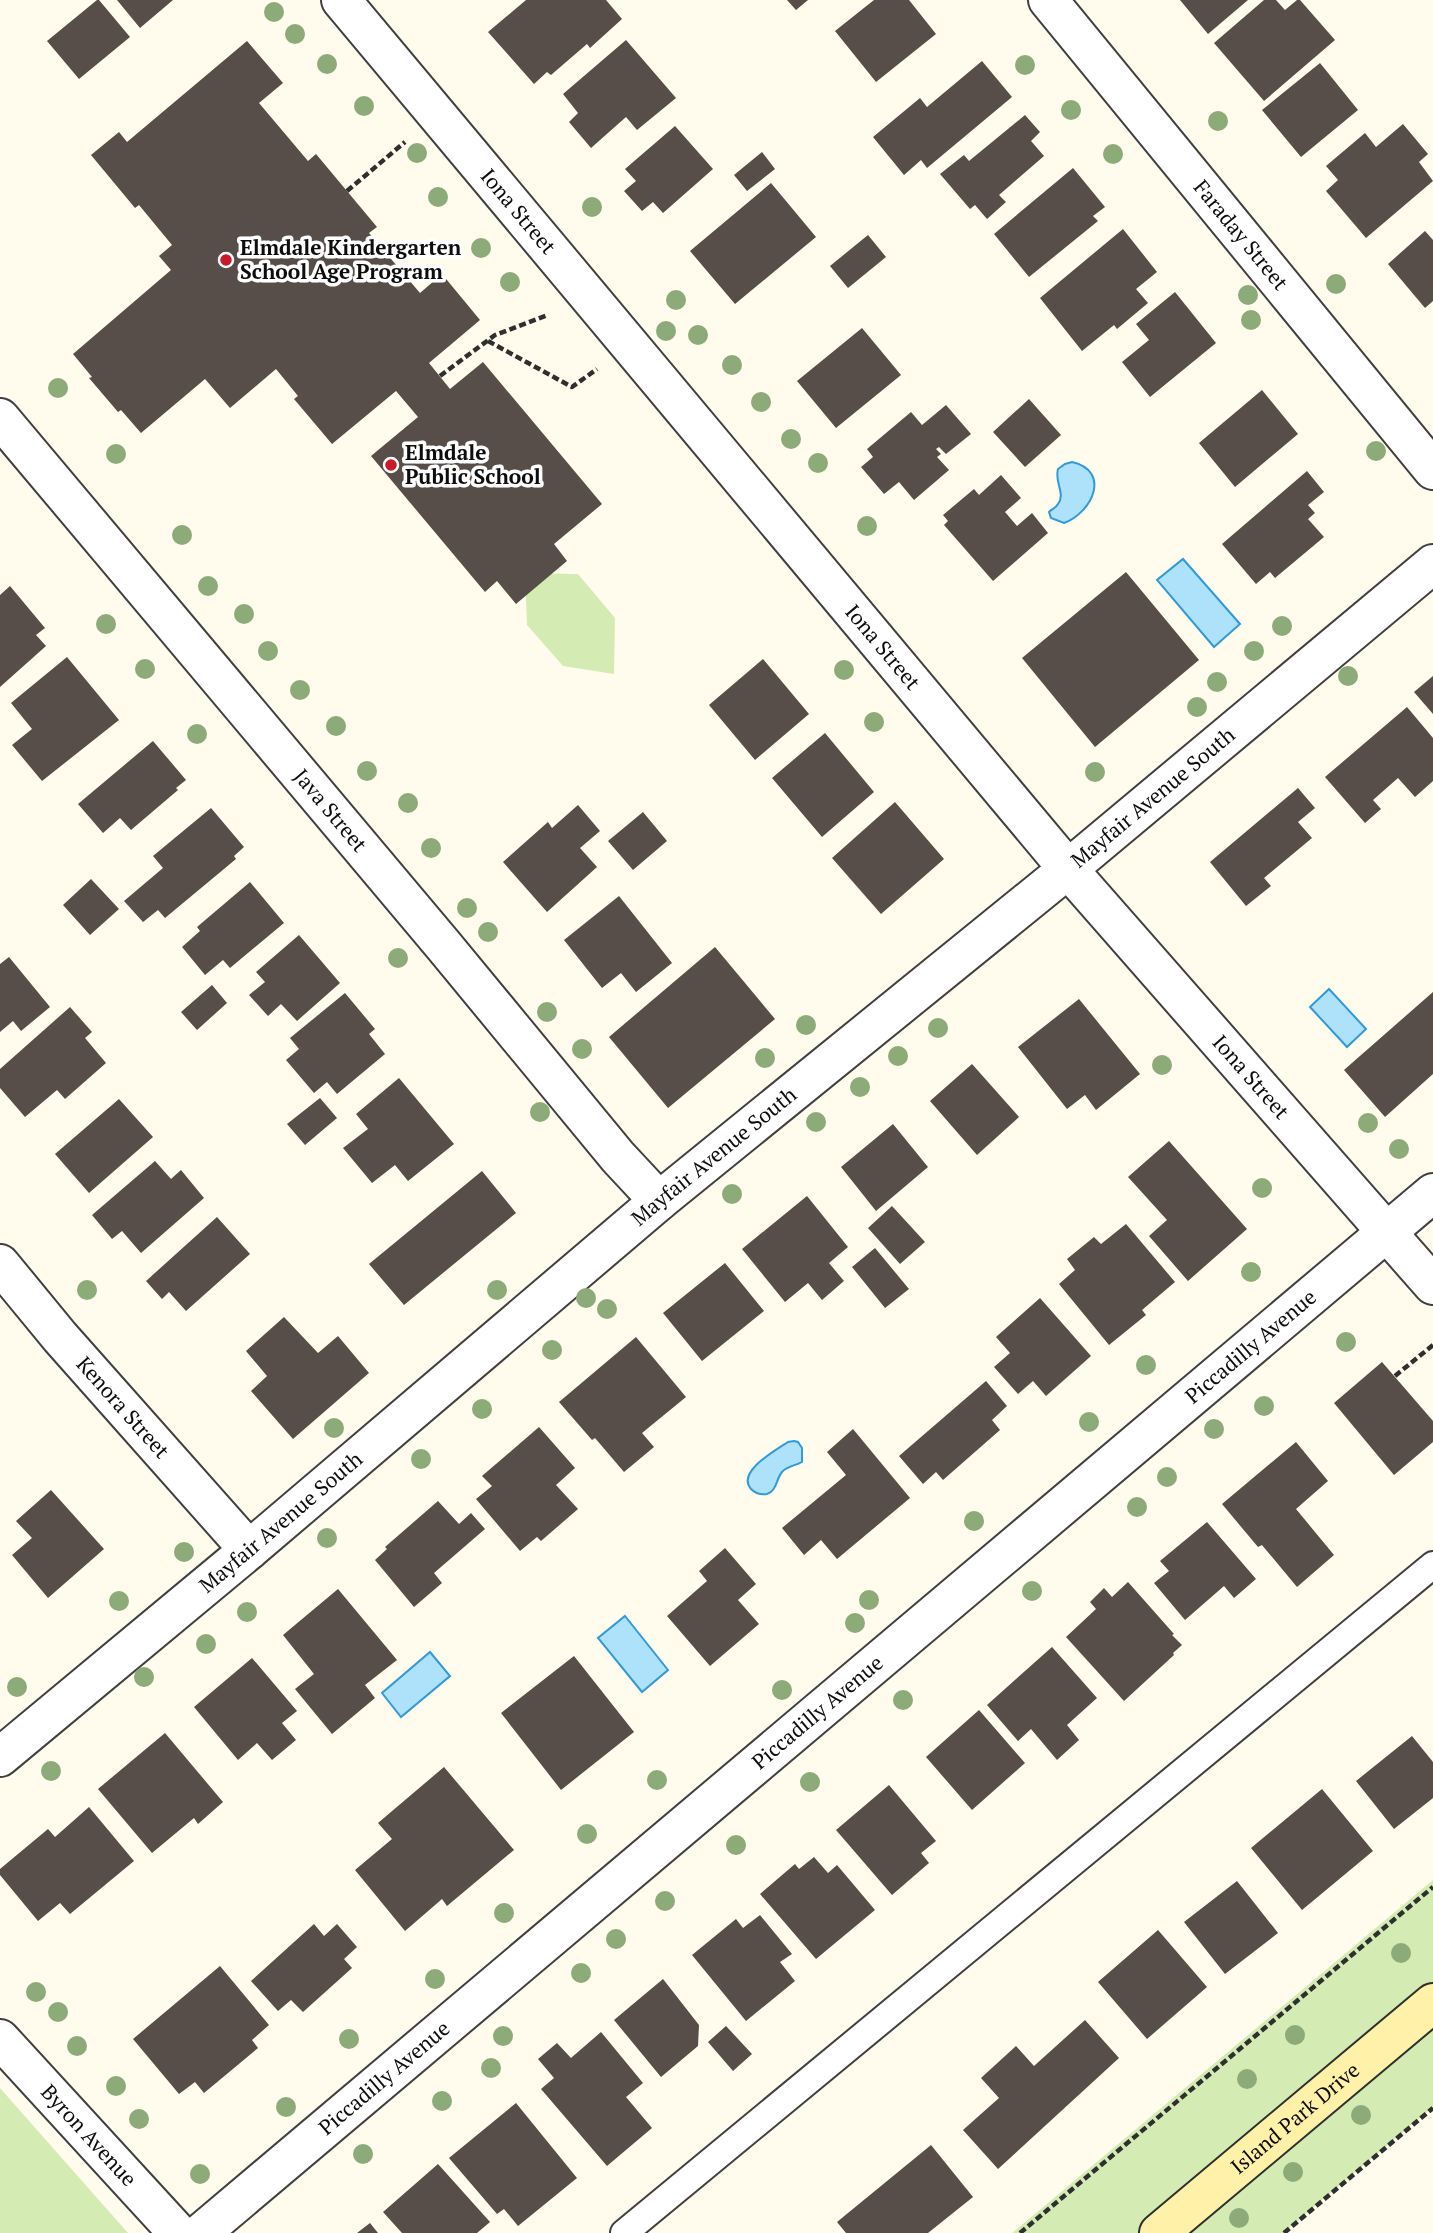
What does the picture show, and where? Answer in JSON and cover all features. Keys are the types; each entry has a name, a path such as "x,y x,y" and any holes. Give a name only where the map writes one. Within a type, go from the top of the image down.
{"main road":[{"name":"Island Park Drive","path":"1159,2233 1433,2003"}],"street":[{"name":"Iona Street","path":"341,0 1068,869 1433,1284"},
{"name":"Faraday Street","path":"1048,0 1433,470"},
{"name":"Java Street","path":"0,418 618,1157 659,1202"},
{"name":"Mayfair Avenue South","path":"0,1757 659,1202 1068,869 1433,564"},
{"name":"Piccadilly Avenue","path":"201,2233 1433,1193"},
{"name":"Kenora Street","path":"0,1264 249,1550"},
{"name":"Byron Avenue","path":"0,2039 177,2233"}],"lane":[{"path":"624,2233 1433,1565"}],"path":[{"path":"347,191 437,115"},
{"path":"440,376 495,335 517,327"},
{"path":"488,341 572,387 606,362"},
{"path":"1395,1376 1433,1345"},
{"path":"1020,2233 1433,1887"},
{"path":"1284,2233 1433,2108"}],"green space":[{"path":"525,573 578,574 615,618 614,674 563,666 527,625"},
{"path":"1433,1880 1433,2107 1283,2233 1012,2233"},
{"path":"0,2088 128,2233 0,2233"}],"water":[{"path":"1072,462 1084,467 1091,474 1094,492 1083,510 1064,523 1051,518 1049,512 1060,500 1058,469"},
{"path":"1183,559 1240,624 1214,647 1157,580"},
{"path":"1329,989 1366,1029 1347,1047 1310,1007"},
{"path":"794,1441 802,1448 802,1462 784,1470 775,1488 767,1494 751,1489 749,1476 759,1462 788,1442"},
{"path":"625,1616 668,1670 642,1692 598,1638"},
{"path":"430,1652 450,1676 401,1717 382,1693"}],"building":[{"path":"97,0 130,37 79,79 47,41"},
{"path":"117,0 173,0 140,28"},
{"path":"526,0 606,0 622,19 590,48 587,44 551,75 547,72 534,84 488,32"},
{"path":"787,0 808,0 796,10"},
{"path":"874,0 909,0 936,34 876,82 835,31"},
{"path":"1180,0 1248,0 1208,34"},
{"path":"1264,0 1276,0 1285,10 1300,0 1335,40 1264,101 1214,43"},
{"path":"626,40 676,98 637,130 626,117 591,148 569,122 578,113 563,94"},
{"path":"247,41 283,83 259,103 308,161 316,154 377,227 369,233 420,293 442,274 480,320 429,363 450,389 483,362 602,504 554,544 567,561 516,604 497,581 485,592 371,456 418,417 396,391 332,444 294,399 298,396 276,369 230,408 205,379 141,433 121,410 118,412 73,354 171,270 159,256 172,245 139,205 135,208 91,155 119,132 127,142"},
{"path":"982,61 1012,97 927,168 921,160 904,175 873,137 920,98 927,107"},
{"path":"1320,63 1358,110 1301,157 1262,110"},
{"path":"1025,115 1040,132 1031,141 1044,156 999,195 1006,202 987,219 975,205 970,209 940,174 964,155 969,161"},
{"path":"1403,124 1428,154 1419,162 1433,181 1366,238 1326,191 1338,180 1326,166 1365,133 1376,147"},
{"path":"675,126 713,169 663,213 653,202 642,211 624,191 636,181 625,169"},
{"path":"762,152 775,169 747,191 734,175"},
{"path":"1073,168 1105,207 1093,216 1098,221 1029,277 994,234"},
{"path":"771,183 816,237 735,304 690,251"},
{"path":"1123,229 1157,272 1136,289 1148,303 1117,329 1114,325 1082,351 1040,298"},
{"path":"1425,231 1433,240 1433,301 1425,308 1388,264"},
{"path":"868,235 886,257 848,288 830,266"},
{"path":"1175,292 1216,343 1150,397 1122,362 1149,340 1136,324"},
{"path":"862,328 901,375 836,428 797,381"},
{"path":"1262,390 1298,434 1235,487 1199,443"},
{"path":"1029,399 1061,435 1025,467 993,432"},
{"path":"946,405 971,434 946,454 939,447 936,449 941,454 937,457 949,470 914,500 899,482 884,494 861,467 873,457 867,449 911,412 922,425"},
{"path":"1307,471 1324,492 1308,505 1315,513 1308,519 1324,537 1275,578 1270,572 1256,584 1222,544"},
{"path":"1001,475 1021,498 1005,512 1017,526 1032,513 1048,533 993,581 944,525 948,521 943,515 974,489 979,495"},
{"path":"1126,572 1199,660 1095,747 1022,658"},
{"path":"10,586 45,628 36,635 46,646 0,687 0,595"},
{"path":"67,657 119,720 42,781 12,745 32,729 11,703"},
{"path":"763,659 809,714 755,760 709,705"},
{"path":"1433,676 1433,714 1414,692"},
{"path":"1407,707 1433,738 1433,781 1415,797 1398,778 1373,800 1381,809 1365,823 1325,777"},
{"path":"825,733 874,792 822,837 772,778"},
{"path":"153,741 186,780 131,830 120,818 103,833 78,804"},
{"path":"1298,788 1315,808 1298,822 1312,838 1264,878 1271,886 1246,906 1210,862"},
{"path":"895,802 944,859 881,914 832,858"},
{"path":"578,805 600,831 580,848 597,867 547,912 503,862 548,822 552,828"},
{"path":"211,808 244,847 234,856 236,859 165,918 158,910 143,922 124,901 163,868 153,856"},
{"path":"643,812 667,841 633,870 608,841"},
{"path":"91,879 119,909 90,935 63,905"},
{"path":"250,882 284,923 230,968 223,960 205,975 182,947 200,931 197,927"},
{"path":"619,896 672,963 636,992 621,973 602,988 564,940"},
{"path":"299,935 340,983 297,1021 281,1004 268,1016 249,995 265,982 256,972"},
{"path":"715,947 775,1019 668,1108 609,1037"},
{"path":"9,957 50,1007 21,1031 13,1021 0,1032 0,964"},
{"path":"212,985 227,1003 197,1030 181,1012"},
{"path":"1433,992 1433,1074 1385,1117 1344,1070"},
{"path":"345,993 375,1029 369,1034 385,1054 337,1094 327,1082 314,1093 286,1060 299,1049 290,1038"},
{"path":"1079,999 1140,1074 1096,1110 1085,1095 1067,1109 1018,1047"},
{"path":"70,1007 92,1032 85,1038 106,1063 65,1099 57,1090 25,1117 0,1088 0,1069"},
{"path":"972,1064 1019,1117 977,1155 930,1101"},
{"path":"399,1078 454,1144 408,1181 395,1165 372,1183 343,1148 368,1129 356,1114"},
{"path":"320,1098 337,1118 305,1145 287,1124"},
{"path":"119,1099 153,1137 89,1193 55,1154"},
{"path":"893,1124 928,1167 876,1211 841,1167"},
{"path":"1169,1141 1247,1229 1188,1281 1149,1236 1167,1220 1128,1177"},
{"path":"155,1161 171,1179 181,1170 204,1198 141,1253 122,1231 112,1239 92,1215"},
{"path":"482,1171 516,1213 404,1305 369,1264"},
{"path":"807,1196 848,1247 829,1263 844,1281 822,1300 808,1283 785,1302 742,1249"},
{"path":"892,1206 925,1242 900,1264 868,1228"},
{"path":"217,1217 250,1254 186,1311 169,1292 162,1299 146,1281"},
{"path":"1126,1224 1175,1282 1142,1310 1146,1315 1109,1345 1059,1284 1075,1270 1067,1259 1094,1237 1101,1244"},
{"path":"875,1248 909,1289 885,1308 852,1267"},
{"path":"725,1263 764,1311 702,1361 663,1313"},
{"path":"1040,1298 1091,1356 1046,1396 1033,1381 1018,1394 994,1367 1010,1353 996,1337"},
{"path":"284,1317 318,1353 338,1336 369,1373 293,1439 251,1391 267,1376 246,1351"},
{"path":"636,1337 686,1397 642,1433 654,1447 624,1472 559,1402"},
{"path":"1382,1362 1433,1421 1433,1442 1394,1475 1334,1403"},
{"path":"986,1381 1007,1406 992,1420 1000,1430 943,1480 936,1472 923,1484 899,1456"},
{"path":"539,1427 575,1468 556,1485 578,1509 541,1541 537,1537 520,1551 476,1499 492,1486 482,1476"},
{"path":"853,1429 910,1498 837,1559 821,1540 804,1555 782,1528 846,1475 827,1452"},
{"path":"1296,1442 1328,1481 1296,1509 1334,1555 1297,1587 1262,1545 1258,1547 1222,1504"},
{"path":"51,1490 104,1549 48,1598 12,1555 32,1538 16,1521"},
{"path":"438,1501 459,1524 471,1513 485,1529 434,1573 442,1583 414,1607 375,1560 387,1549 385,1547"},
{"path":"1207,1522 1256,1579 1234,1598 1224,1586 1185,1620 1154,1583 1169,1571 1160,1561"},
{"path":"725,1548 756,1584 738,1600 759,1624 710,1666 667,1616 707,1581 699,1571"},
{"path":"1128,1582 1182,1645 1124,1701 1066,1637 1096,1609 1090,1602 1104,1588 1112,1597"},
{"path":"338,1589 397,1660 365,1685 375,1698 332,1734 295,1689 314,1674 283,1635"},
{"path":"1052,1647 1097,1698 1067,1725 1079,1740 1057,1760 1031,1729 1018,1741 987,1705"},
{"path":"574,1656 634,1732 561,1790 501,1713"},
{"path":"252,1658 297,1711 282,1723 296,1740 272,1760 257,1743 238,1760 194,1707"},
{"path":"979,1710 1025,1763 972,1810 926,1757"},
{"path":"165,1733 223,1802 198,1824 194,1818 152,1853 98,1789"},
{"path":"1412,1736 1433,1762 1433,1798 1394,1829 1356,1781"},
{"path":"444,1767 514,1850 447,1906 442,1899 405,1931 355,1870 392,1839 378,1823"},
{"path":"889,1785 936,1841 921,1853 929,1863 892,1895 836,1830"},
{"path":"1322,1789 1373,1851 1302,1910 1251,1848"},
{"path":"89,1807 134,1861 70,1914 60,1903 38,1921 0,1875 0,1869 48,1829 55,1837"},
{"path":"814,1857 828,1873 837,1865 875,1910 816,1959 760,1894 795,1864 799,1869"},
{"path":"1237,1881 1278,1933 1225,1974 1184,1922"},
{"path":"760,1915 792,1954 780,1962 795,1981 746,2021 692,1955 736,1919 743,1928"},
{"path":"314,1924 324,1936 337,1924 357,1947 344,1959 352,1968 303,2012 291,2000 278,2011 251,1981"},
{"path":"1158,1930 1207,1987 1147,2039 1098,1982"},
{"path":"220,1966 269,2025 252,2040 258,2048 204,2093 195,2082 179,2094 133,2039"},
{"path":"663,1979 699,2025 698,2046 661,2077 614,2020"},
{"path":"1085,2020 1119,2058 998,2169 963,2130 999,2098 981,2078 1016,2046 1034,2066"},
{"path":"726,2026 752,2054 733,2071 708,2042"},
{"path":"601,2032 643,2083 626,2097 652,2128 607,2166 541,2089 554,2078 538,2059 557,2043 571,2058"},
{"path":"516,2103 577,2178 518,2226 504,2209 497,2214 449,2158"},
{"path":"931,2145 973,2197 928,2233 846,2233 837,2222"},
{"path":"438,2164 490,2222 477,2233 402,2233 383,2212"},
{"path":"370,2223 378,2233 357,2233"}],"place":[{"name":"Elmdale Kindergarten School Age Program","path":"226,260"},
{"name":"Elmdale Public School","path":"391,465"}]}
